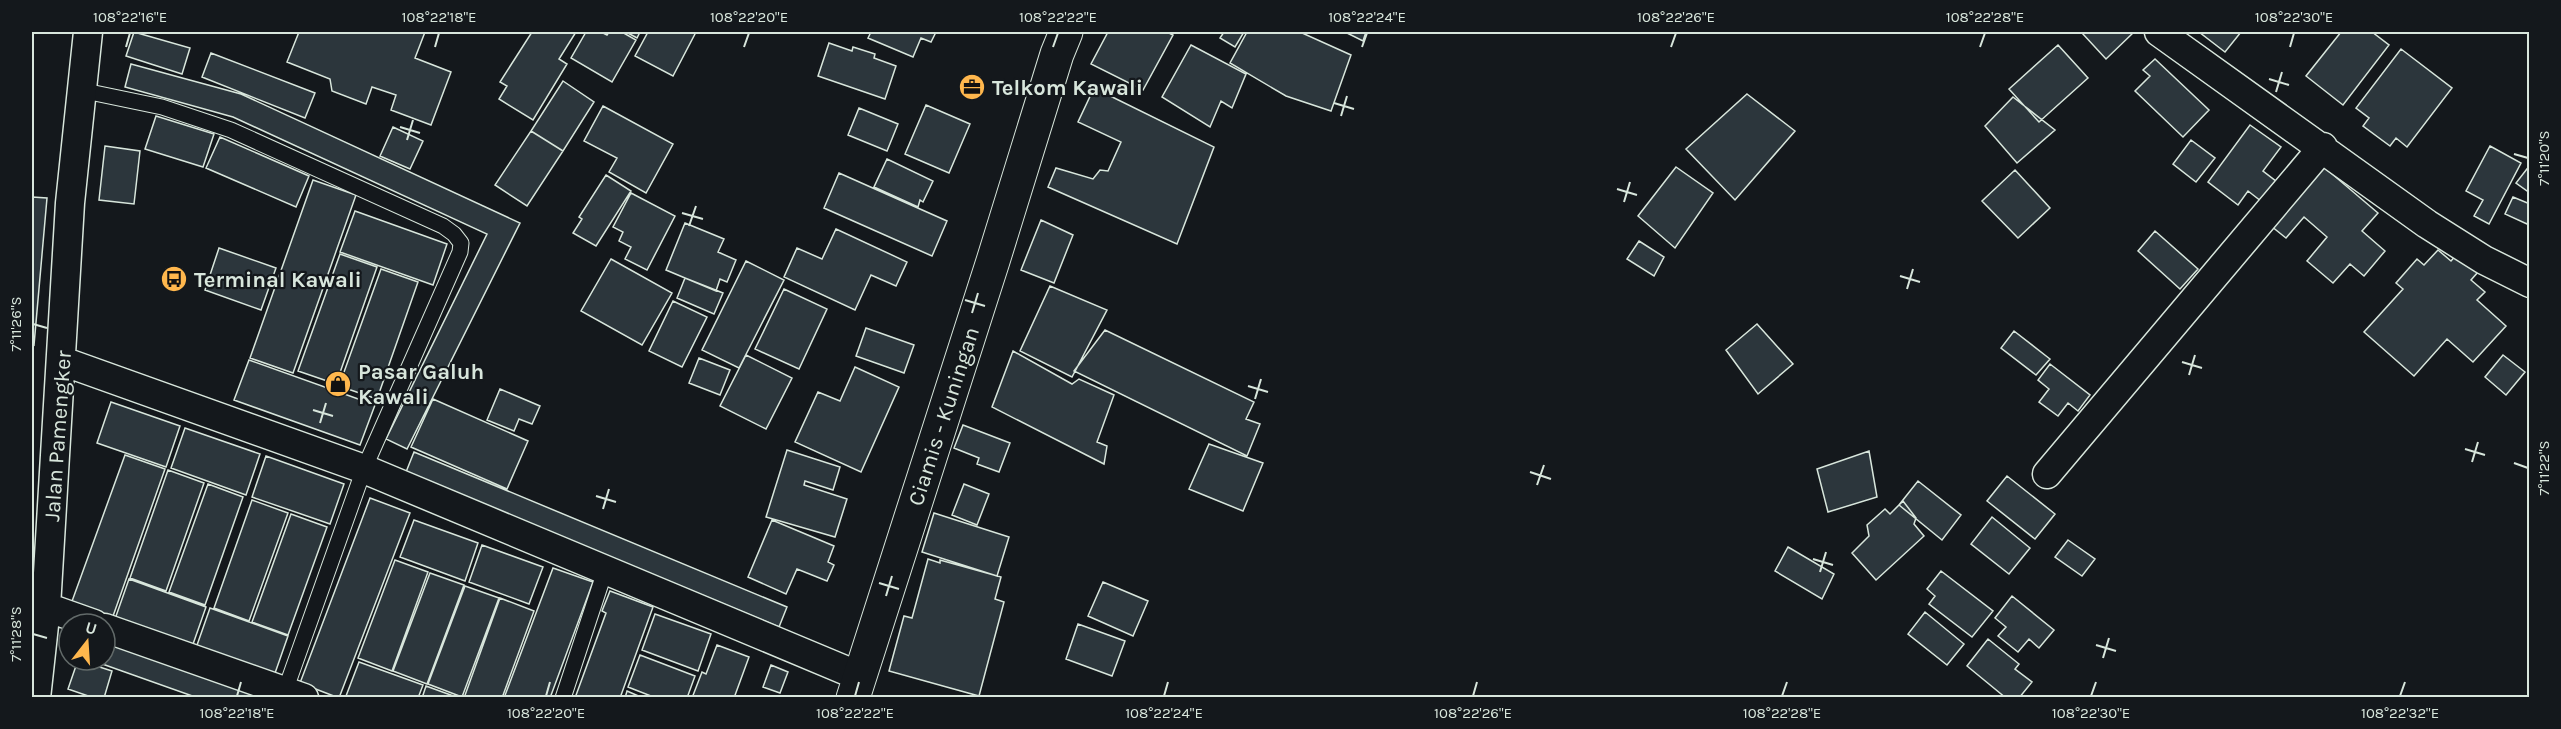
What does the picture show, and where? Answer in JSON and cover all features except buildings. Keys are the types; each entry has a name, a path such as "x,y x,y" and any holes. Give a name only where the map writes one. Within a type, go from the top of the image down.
{"highway":[{"name":"Ciamis - Kuningan","path":"856,687 1057,54 1066,32"}],"street":[{"name":"Jalan Pamengker","path":"36,698 46,608 70,203 88,32"},
{"path":"2159,32 2323,147 2427,224 2484,260 2529,283"},
{"path":"2047,474 2323,147"},
{"path":"62,361 364,469 605,571 856,687"},
{"path":"46,608 58,612"},
{"path":"117,632 294,694"}],"lane":[{"path":"81,90 162,107 231,130 443,226 461,243 460,252 364,469 294,694"},
{"path":"563,698 605,571"}],"place":[{"name":"Telkom Kawali","path":"972,87"},
{"name":"Terminal Kawali","path":"174,279"},
{"name":"Pasar Galuh Kawali","path":"338,384"}]}
